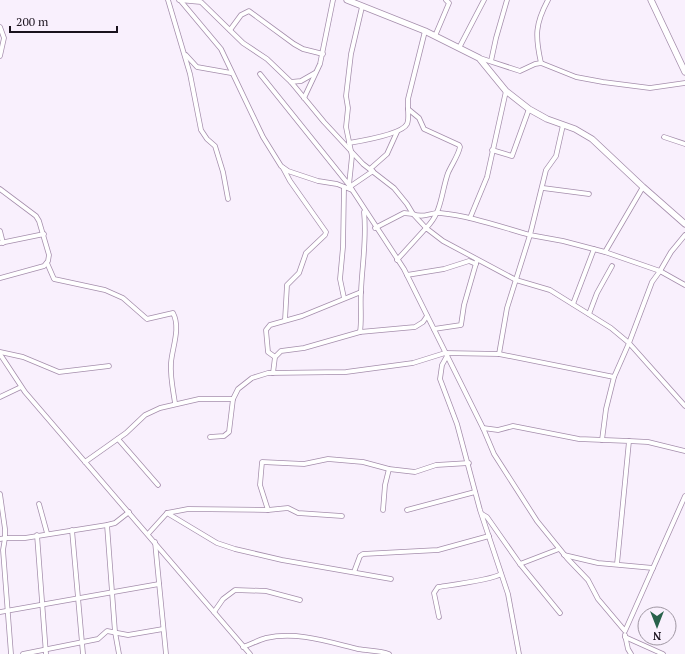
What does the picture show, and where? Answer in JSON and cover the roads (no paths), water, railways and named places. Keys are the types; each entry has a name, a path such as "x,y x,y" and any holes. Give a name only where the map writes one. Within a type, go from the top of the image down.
{"street":[{"path":"168,0 184,54 201,130 206,139 215,146 223,172 228,199"},
{"path":"180,0 200,2 243,43 267,59 291,82 351,152 394,188 413,214 426,228 443,242 477,262 516,280 550,290 589,314 629,343 685,406"},
{"path":"180,0 221,49 231,73 249,105 263,137 290,181 326,232 325,235 306,253 299,273 287,285 285,320"},
{"path":"304,98 317,72 323,54 333,0"},
{"path":"347,0 425,31 479,58 520,71 535,64 541,63 576,77 646,88 685,83"},
{"path":"435,36 449,3 446,0"},
{"path":"459,48 484,0"},
{"path":"489,73 489,67 493,62 496,38 507,0"},
{"path":"541,63 536,31 542,12 548,0"},
{"path":"651,0 684,69"},
{"path":"344,298 340,279 351,152 346,127 348,108 346,96 351,54 362,7"},
{"path":"230,30 241,15 249,11 294,44 303,49 323,54"},
{"path":"0,27 4,38 0,56"},
{"path":"349,143 370,140 397,132 403,129 408,123 408,99 425,31"},
{"path":"184,54 197,67 231,73"},
{"path":"479,58 489,73 506,91 529,109 563,126 575,129 592,139 685,224"},
{"path":"291,82 306,79 317,72"},
{"path":"260,74 348,187 407,275 483,428 494,454 537,521 564,555 588,580 598,599 625,631"},
{"path":"470,218 487,177 506,91"},
{"path":"397,260 433,222 438,212 448,173 460,147 459,145 424,129 418,118 408,109"},
{"path":"492,150 512,156 529,109"},
{"path":"499,354 507,308 530,235 543,188 546,170 556,156 563,126"},
{"path":"283,168 318,181 348,187 356,183 371,170 386,154 397,132"},
{"path":"664,137 685,144"},
{"path":"605,252 643,187"},
{"path":"543,188 589,194"},
{"path":"0,189 36,216 44,234 49,255 47,263 54,279 95,287 111,292 123,298 147,319 173,313 175,321 175,344 171,368 175,403"},
{"path":"360,332 365,241 364,210"},
{"path":"375,228 402,213 422,216 438,212 470,218 530,235 594,248 660,271 685,284"},
{"path":"0,231 1,243 44,234"},
{"path":"602,440 606,409 614,377 629,343 652,282 671,252 685,235"},
{"path":"573,304 594,248"},
{"path":"407,275 444,269 469,261 477,262"},
{"path":"434,329 461,325 464,305 477,262"},
{"path":"0,278 44,266 47,263"},
{"path":"589,314 598,290 612,266"},
{"path":"275,357 268,352 266,330 272,324 302,316 361,292"},
{"path":"273,373 275,357 278,352 304,348 360,332 415,326 423,322 427,316"},
{"path":"0,353 23,357 59,372 109,366"},
{"path":"0,353 21,387 250,654"},
{"path":"210,437 224,436 229,432 233,399 246,382 261,375 273,373 346,372 413,363 446,355 499,354 614,377"},
{"path":"446,355 442,365 440,379 457,424 469,463 475,492 501,574 514,624 519,654"},
{"path":"0,397 21,387"},
{"path":"85,462 118,439 144,415 175,403 199,399 233,399"},
{"path":"483,428 498,430 512,426 557,436 629,442 648,442 685,451"},
{"path":"118,439 158,485"},
{"path":"617,564 629,442"},
{"path":"268,510 260,485 262,462 304,464 328,459 363,462 389,469 415,472 436,465 469,463"},
{"path":"383,510 385,485 389,469"},
{"path":"406,510 475,492"},
{"path":"0,494 5,529 2,538 6,610 11,654"},
{"path":"631,654 625,637 625,631 685,496"},
{"path":"39,504 47,533"},
{"path":"148,534 167,513 188,509 268,510 288,508 298,512 342,516"},
{"path":"2,538 21,539 47,533 107,525 115,523 129,512"},
{"path":"167,513 217,543 235,549 282,560 391,579"},
{"path":"482,514 487,517 520,564 560,613"},
{"path":"107,525 115,632 119,654"},
{"path":"72,530 83,654"},
{"path":"36,535 46,652"},
{"path":"354,572 360,556 363,554 438,550 489,536"},
{"path":"155,542 166,654"},
{"path":"520,564 559,549"},
{"path":"564,555 598,563 653,568"},
{"path":"439,617 434,593 438,587 490,579 501,574"},
{"path":"0,612 158,584"},
{"path":"214,612 223,600 235,590 266,591 300,600"},
{"path":"23,654 46,652 98,639 107,631 128,635 163,629"},
{"path":"243,647 267,638 290,636 323,639 348,646 389,654"},
{"path":"625,637 663,654"}]}
